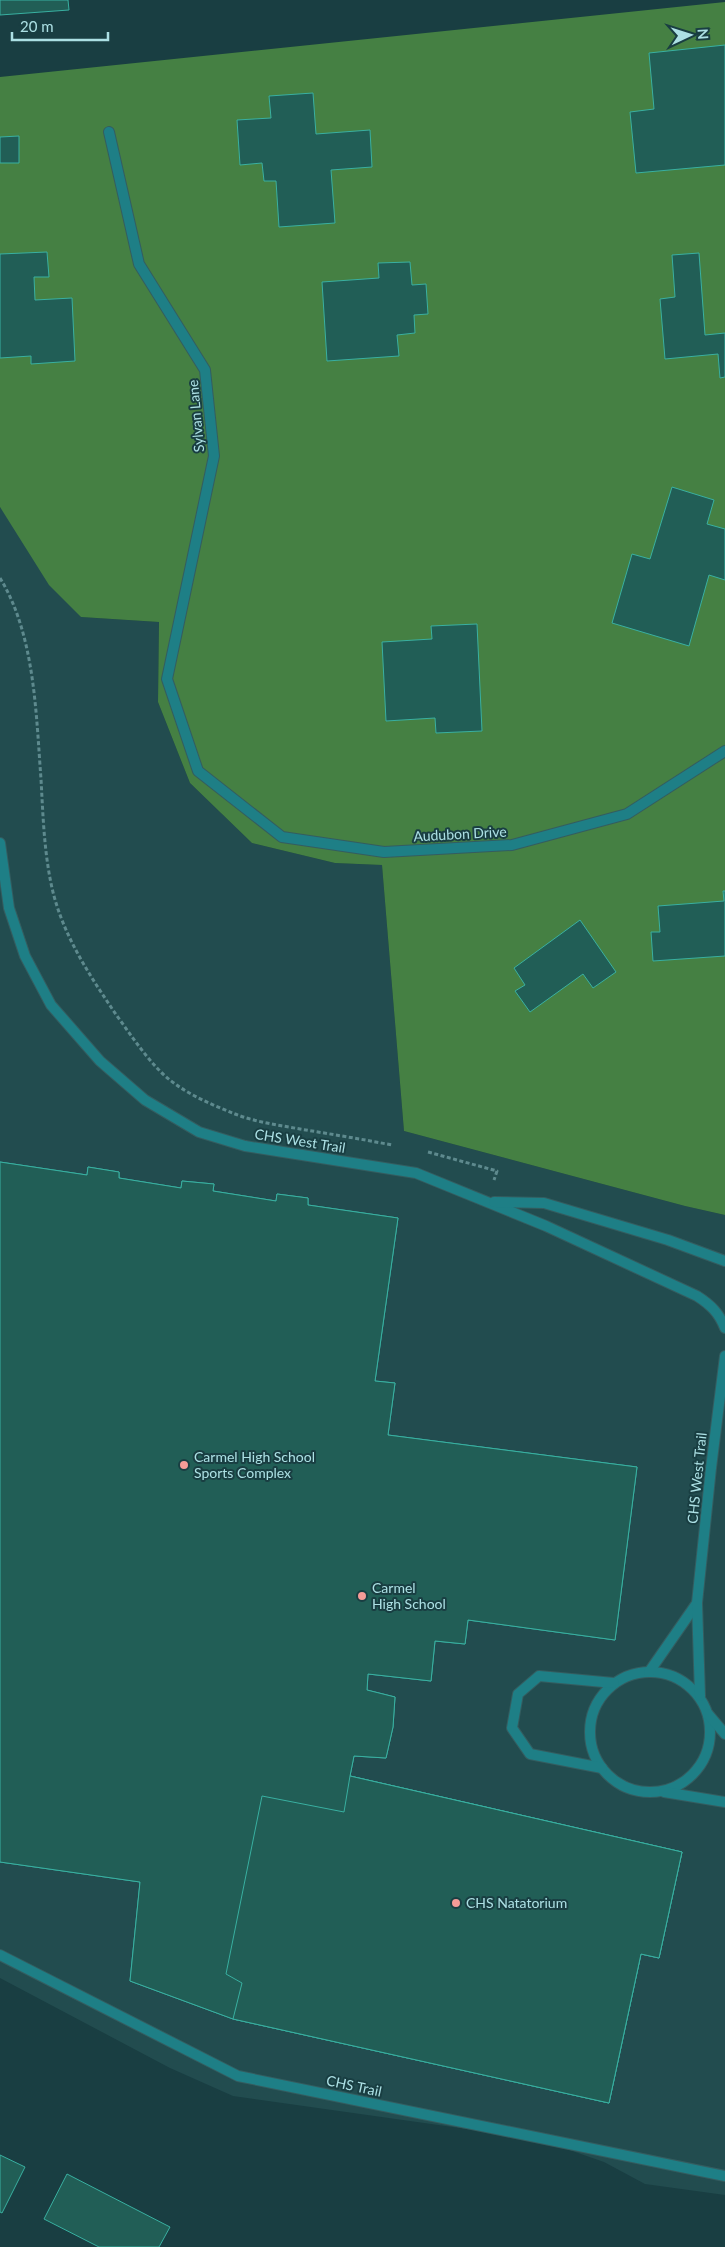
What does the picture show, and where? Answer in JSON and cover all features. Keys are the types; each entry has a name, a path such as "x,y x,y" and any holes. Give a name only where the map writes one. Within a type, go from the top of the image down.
{"street":[{"name":"Sylvan Lane","path":"109,132 138,264 206,370 214,456 168,679 198,772"},
{"name":"Audubon Drive","path":"198,772 282,836 384,852 512,845 627,814 725,751"},
{"name":"CHS West Trail","path":"0,843 9,908 25,956 51,1004 100,1061 146,1100 199,1132 245,1146 416,1173 546,1226 697,1296 710,1304 719,1314 725,1328"},
{"path":"488,1202 544,1203 668,1240 725,1261"},
{"name":"CHS West Trail","path":"700,1696 697,1603 725,1356"},
{"name":"CHS West Trail","path":"649,1672 697,1603"},
{"path":"663,1792 682,1784 697,1770 707,1752 710,1732 707,1712 700,1696 682,1681 664,1673 649,1672 626,1676 614,1683 597,1702 590,1721 590,1740 595,1759 607,1775 623,1787 643,1792 663,1792 725,1802"},
{"path":"602,1768 530,1754 512,1728 518,1694 539,1676 614,1683"},
{"path":"707,1712 725,1734"},
{"name":"CHS Trail","path":"0,1956 238,2076 725,2176"}],"path":[{"path":"0,578 9,592 19,620 34,693 46,859 52,889 69,938 83,965 112,1008 161,1072 179,1086 207,1101 236,1114 264,1122 398,1146"},
{"path":"426,1151 497,1171 488,1202"}],"shaded area":[{"name":"Carmel High School","path":"0,507 81,617 159,622 158,702 190,783 252,843 335,863 382,865 404,1131 725,1215 725,2195 645,2184 604,2162 555,2145 488,2132 233,2096 170,2068 0,1978"}],"green space":[{"path":"725,2 725,1215 404,1131 382,865 335,863 252,843 190,783 158,702 159,622 81,617 49,585 0,507 0,77"}],"building":[{"path":"0,0 68,0 69,10 0,15"},
{"path":"725,45 725,165 636,173 630,112 654,109 649,53"},
{"path":"313,93 316,134 370,130 372,167 331,170 335,223 279,227 276,181 264,181 262,163 240,165 237,120 271,118 269,96"},
{"path":"19,136 19,163 0,163 0,137"},
{"path":"47,252 49,277 34,277 35,300 72,298 75,361 31,364 31,356 0,358 0,254"},
{"path":"699,253 705,335 725,333 725,377 720,378 718,354 665,359 660,299 675,297 672,255"},
{"path":"410,262 412,285 426,284 428,314 414,315 415,333 397,335 399,356 327,361 322,282 379,278 378,263"},
{"path":"672,487 714,500 707,524 725,529 725,580 709,575 689,646 612,623 632,554 650,559"},
{"path":"477,624 482,731 436,733 435,718 386,721 382,642 432,639 431,626"},
{"path":"723,891 725,891 725,956 653,961 651,932 660,932 658,906 724,901"},
{"path":"580,920 616,972 593,988 583,974 530,1012 515,991 525,985 514,968"},
{"path":"0,1162 87,1175 88,1167 119,1172 119,1178 181,1188 182,1181 214,1184 213,1191 276,1201 277,1194 308,1198 308,1205 398,1218 375,1381 395,1383 388,1435 637,1467 615,1640 468,1620 465,1644 435,1641 431,1681 368,1674 367,1690 395,1697 393,1727 386,1758 354,1756 350,1776 682,1852 659,1958 641,1954 609,2103 233,2019 130,1981 140,1882 0,1862"},
{"path":"0,1162 87,1175 88,1167 119,1172 119,1178 181,1188 182,1181 214,1184 213,1191 276,1201 277,1194 308,1198 308,1205 398,1218 375,1381 395,1383 388,1435 637,1467 615,1640 468,1620 465,1644 435,1641 431,1681 368,1674 367,1690 395,1697 393,1727 386,1758 354,1756 350,1776 682,1852 659,1958 641,1954 609,2103 233,2019 130,1981 140,1882 0,1862"},
{"name":"CHS Natatorium","path":"350,1776 682,1852 659,1958 641,1954 609,2103 233,2019 242,1983 226,1974 262,1796 344,1812"},
{"path":"0,2155 25,2167 2,2213 0,2212"},
{"path":"67,2174 170,2227 159,2247 99,2247 44,2219"}],"place":[{"name":"Carmel High School Sports Complex","path":"184,1465"},
{"name":"Carmel High School","path":"362,1596"},
{"name":"CHS Natatorium","path":"456,1903"}]}
